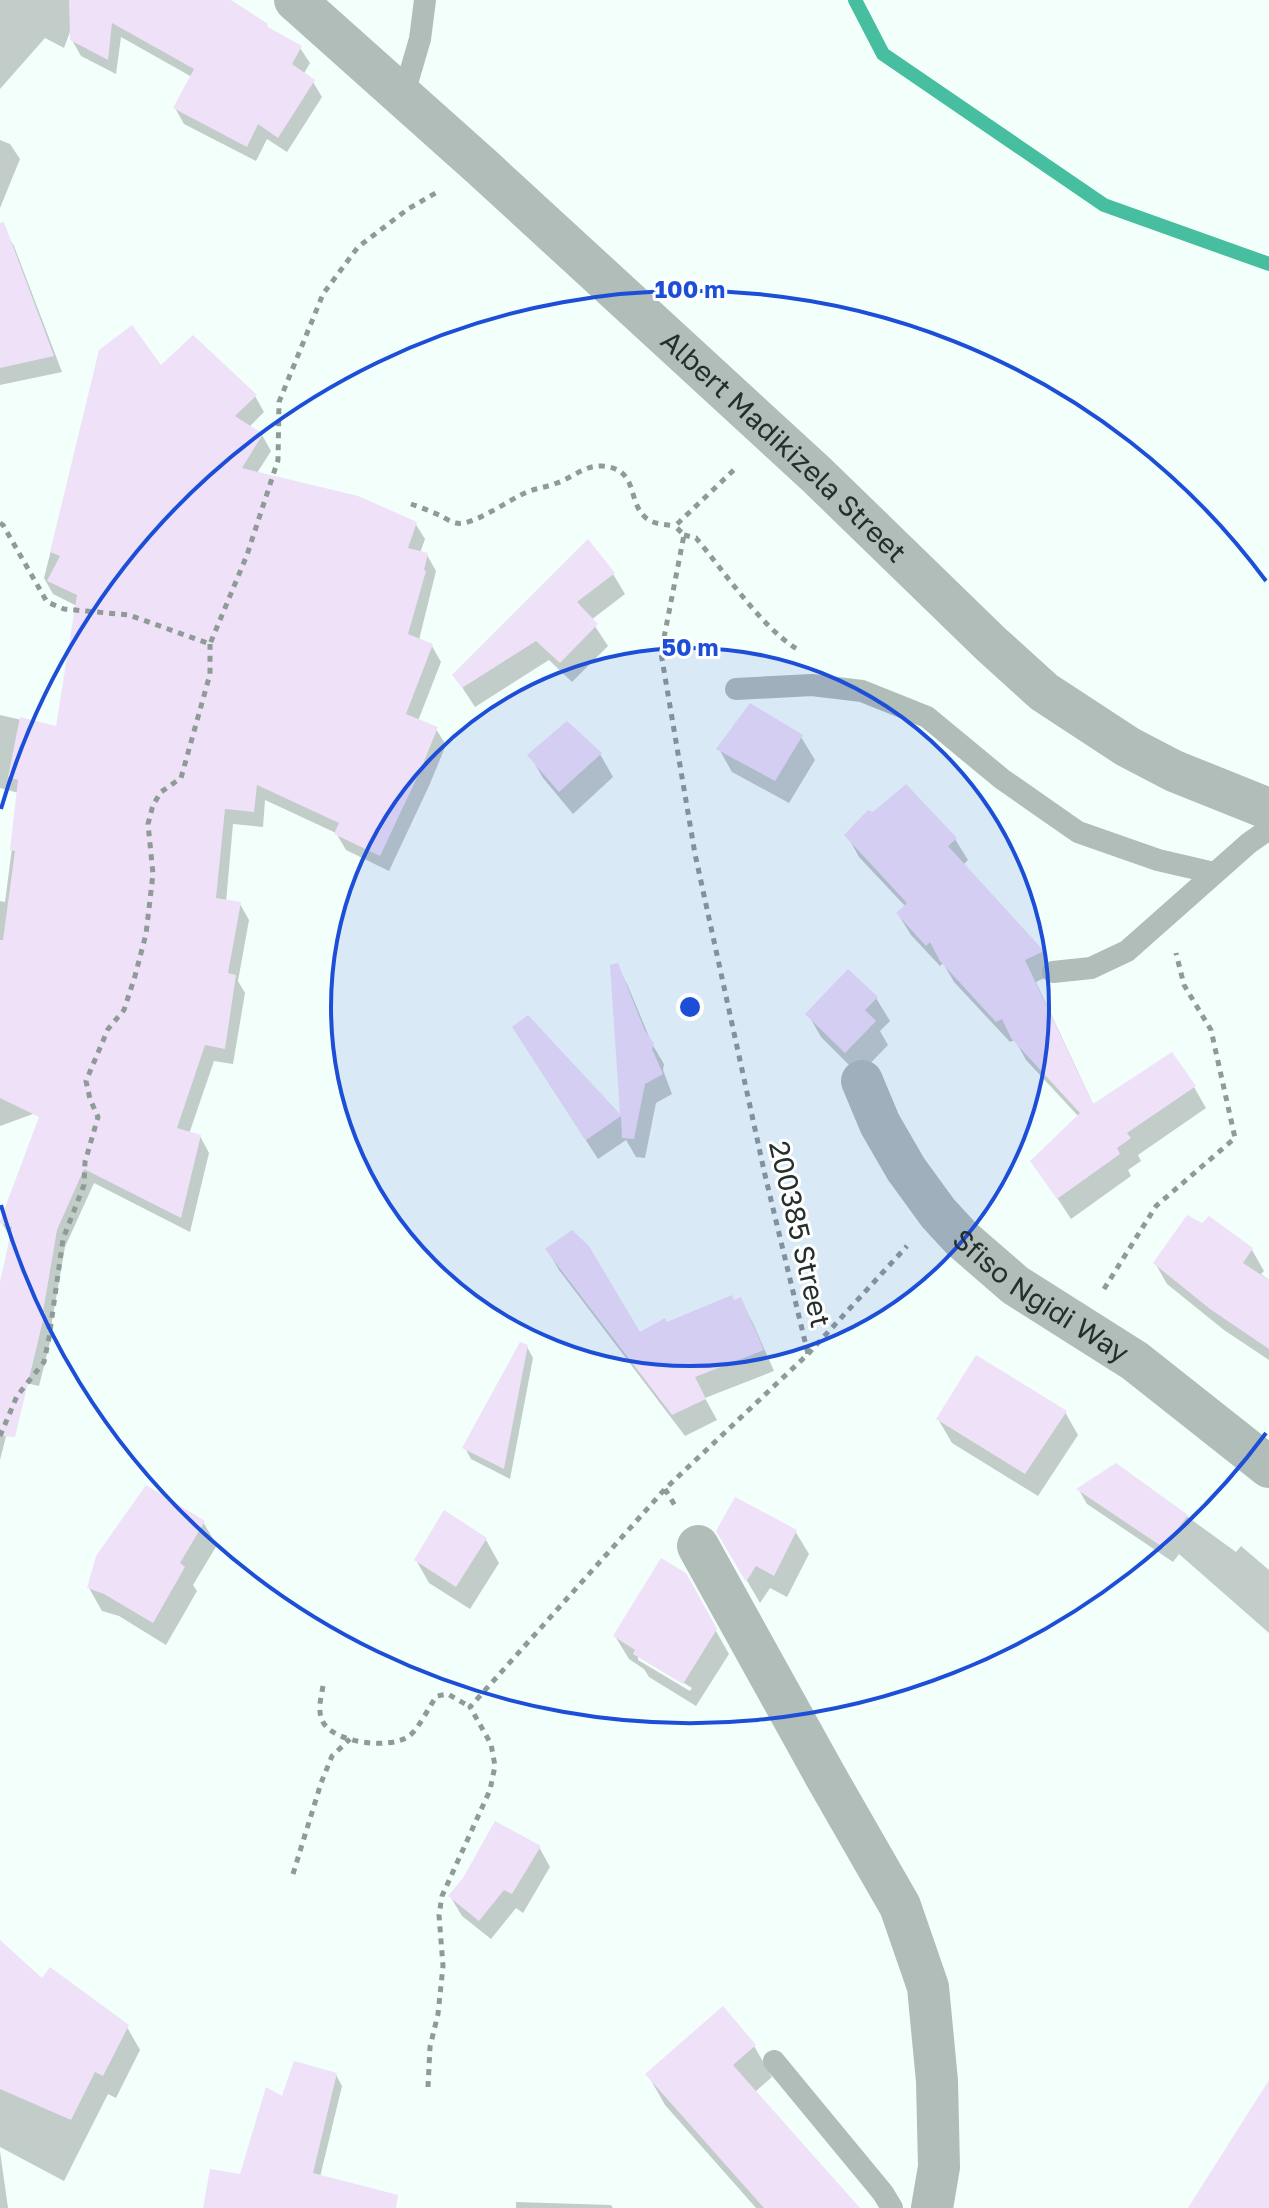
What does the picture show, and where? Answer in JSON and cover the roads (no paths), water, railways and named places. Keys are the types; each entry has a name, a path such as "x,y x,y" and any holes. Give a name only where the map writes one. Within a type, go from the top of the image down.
{"street":[{"name":"Albert Madikizela Street","path":"295,0 817,475 1044,692 1128,747 1174,771 1269,809"},
{"name":"Sfiso Ngidi Way","path":"862,1081 880,1124 906,1169 938,1213 962,1239 1015,1285 1135,1361 1269,1467"},
{"path":"698,1546 900,1906 928,1987 937,2081 939,2167 932,2208"}],"lane":[{"path":"403,97 420,39 425,0"},
{"path":"736,689 812,685 862,691 927,717 1002,779 1078,832 1158,860 1214,873"},
{"path":"1053,972 1091,968 1127,951 1214,873 1269,829"},
{"path":"774,2061 892,2208"}],"waterway":[{"path":"855,0 883,54 1104,205 1269,264"}]}
